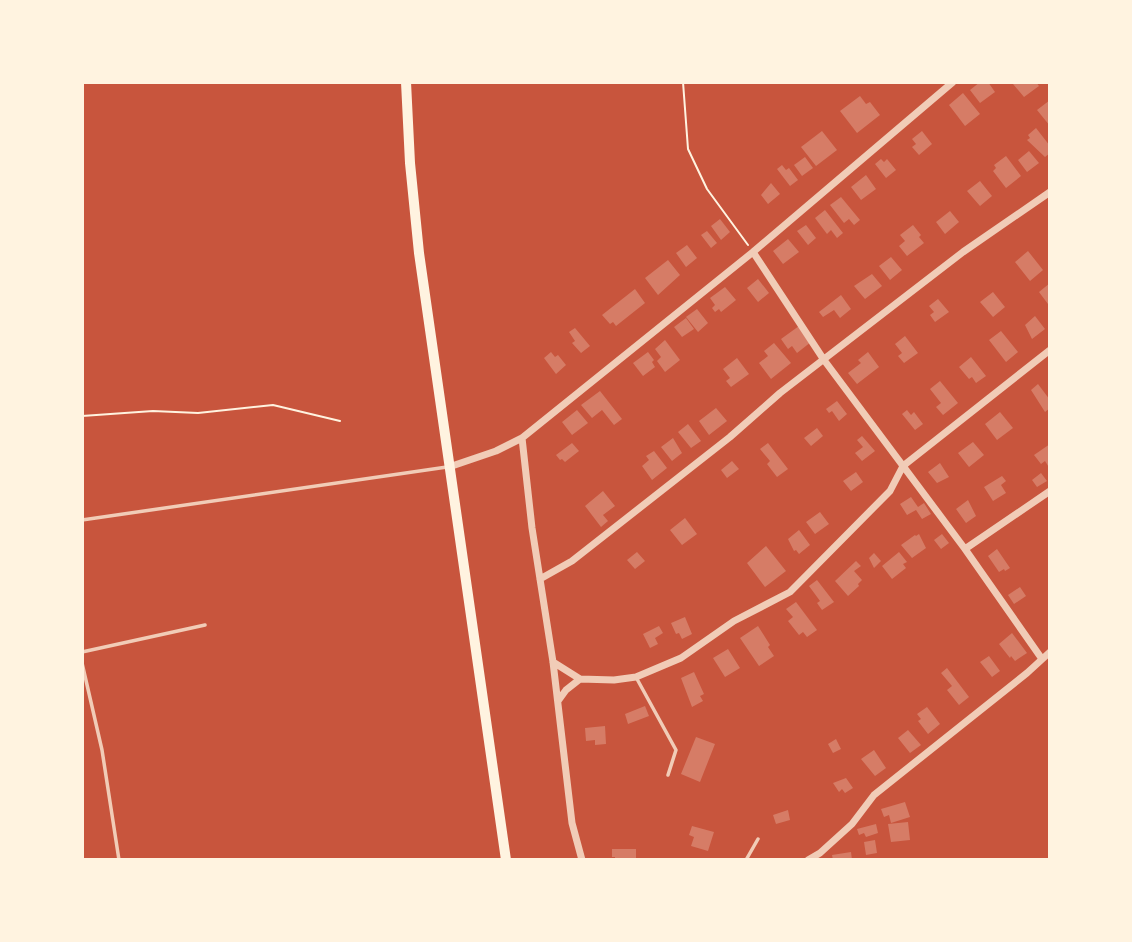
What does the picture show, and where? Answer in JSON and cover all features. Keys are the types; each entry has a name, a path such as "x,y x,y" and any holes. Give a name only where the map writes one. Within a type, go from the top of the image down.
{"main road":[{"path":"407,82 410,163 419,253 506,860"}],"street":[{"path":"449,467 496,451 522,438 753,252 953,82"},
{"path":"540,579 572,561 730,437 780,393 963,251 1050,192"},
{"path":"753,252 824,360 965,549 1042,659"},
{"path":"553,662 580,679 614,680 636,677 681,658 734,621 790,592 890,491 903,466 1050,350"},
{"path":"522,438 572,823 582,860"},
{"path":"965,549 1050,491"},
{"path":"808,860 820,853 852,824 874,795 1050,652"},
{"path":"557,702 566,690 580,679"}],"lane":[{"path":"82,520 449,467"},
{"path":"82,652 205,625"},
{"path":"82,663 102,750 119,860"},
{"path":"636,677 676,750 668,775"},
{"path":"746,860 758,839"}],"path":[{"path":"683,82 688,149 707,189 753,252"},
{"path":"82,416 153,411 198,413 273,405 340,421"}],"building":[{"path":"980,82 988,82 995,92 980,103 970,90"},
{"path":"1036,82 1039,86 1024,97 1013,84"},
{"path":"963,93 980,114 965,126 949,105"},
{"path":"860,96 866,104 870,102 880,115 857,133 840,111"},
{"path":"1050,100 1050,126 1037,110"},
{"path":"1036,128 1050,146 1050,153 1045,157 1027,140 1030,138 1028,135"},
{"path":"822,131 837,150 816,166 801,147"},
{"path":"922,131 932,144 919,155 912,147 916,144 912,139"},
{"path":"1029,151 1039,163 1027,172 1018,160"},
{"path":"1006,156 1021,176 1006,188 993,171 996,168 994,165"},
{"path":"805,157 813,168 802,176 794,165"},
{"path":"881,159 884,162 887,159 896,170 886,178 875,164"},
{"path":"782,165 786,170 789,168 798,180 790,186 777,169"},
{"path":"866,175 876,189 861,200 851,187"},
{"path":"980,181 992,196 980,206 967,191"},
{"path":"771,183 780,194 768,204 761,195"},
{"path":"841,197 860,220 854,225 849,219 844,223 830,205"},
{"path":"825,210 843,233 837,238 831,230 827,234 815,218"},
{"path":"950,211 959,222 945,234 936,222"},
{"path":"720,219 730,232 721,240 711,226"},
{"path":"806,225 816,238 808,245 797,231"},
{"path":"913,225 924,243 907,256 899,246 905,241 900,235"},
{"path":"707,231 717,243 711,248 701,235"},
{"path":"788,239 799,252 783,264 773,251"},
{"path":"687,245 697,258 686,267 676,253"},
{"path":"1028,251 1043,270 1030,281 1015,262"},
{"path":"891,257 902,270 890,280 879,266"},
{"path":"668,260 680,275 658,295 645,278"},
{"path":"872,274 882,286 865,299 854,286"},
{"path":"758,279 769,293 758,302 747,288"},
{"path":"1050,283 1050,303 1048,304 1039,292"},
{"path":"725,287 736,300 721,312 719,309 715,312 712,308 715,305 710,298"},
{"path":"635,289 645,303 616,326 613,322 610,324 602,315"},
{"path":"993,292 1005,307 993,317 980,302"},
{"path":"841,295 851,309 840,318 834,310 823,317 819,312"},
{"path":"938,299 949,312 935,322 930,315 934,312 929,306"},
{"path":"697,309 708,323 698,332 686,317"},
{"path":"1035,316 1045,329 1032,339 1025,325"},
{"path":"686,318 694,329 682,337 674,327"},
{"path":"799,326 811,342 797,353 792,346 788,349 781,339"},
{"path":"575,328 590,346 581,353 572,343 575,341 569,332"},
{"path":"1001,331 1018,352 1006,362 989,340"},
{"path":"905,336 918,353 904,363 898,356 902,353 895,344"},
{"path":"665,340 680,360 665,372 657,361 661,357 655,349"},
{"path":"774,343 791,363 771,379 759,363 768,356 764,351"},
{"path":"551,352 555,357 558,355 566,365 556,374 544,358"},
{"path":"648,352 655,367 643,376 633,363"},
{"path":"868,352 879,367 857,384 848,373 861,363 858,360"},
{"path":"971,357 986,376 976,383 959,367"},
{"path":"737,358 749,374 731,387 726,381 730,378 723,369"},
{"path":"940,381 958,403 943,415 936,407 941,403 930,389"},
{"path":"1038,384 1050,400 1050,408 1045,412 1031,390"},
{"path":"600,391 622,419 614,425 602,410 592,418 581,405"},
{"path":"837,401 847,414 839,421 832,411 829,413 826,409"},
{"path":"716,408 727,421 709,435 699,421"},
{"path":"577,410 588,423 572,435 562,422"},
{"path":"907,410 911,415 914,412 923,424 915,430 902,414"},
{"path":"1000,412 1013,428 997,440 985,424"},
{"path":"688,424 701,441 691,448 678,432"},
{"path":"817,428 823,436 811,446 804,438"},
{"path":"862,436 875,451 862,461 855,453 863,447 857,440"},
{"path":"673,438 682,453 672,461 661,447"},
{"path":"973,442 984,455 969,467 958,453"},
{"path":"572,443 579,451 565,462 560,460 556,455"},
{"path":"768,443 788,469 777,477 767,464 770,461 760,449"},
{"path":"1050,444 1050,469 1045,461 1041,464 1034,455"},
{"path":"654,451 667,468 652,480 642,466 649,460 646,456"},
{"path":"732,461 739,469 727,478 721,470"},
{"path":"940,463 949,477 937,483 928,472"},
{"path":"856,472 863,482 851,491 843,481"},
{"path":"1041,473 1047,481 1037,487 1032,480"},
{"path":"1002,476 1006,481 1001,485 1006,493 993,501 984,487"},
{"path":"603,491 615,506 603,515 608,521 601,527 585,506"},
{"path":"911,497 918,507 924,503 931,514 922,519 916,510 907,515 900,504"},
{"path":"968,500 976,516 966,523 956,509"},
{"path":"820,512 829,524 815,534 806,522"},
{"path":"685,518 697,534 682,545 670,530"},
{"path":"799,530 810,545 799,554 794,551 788,539"},
{"path":"919,534 926,548 912,558 901,545"},
{"path":"942,534 949,543 941,549 934,540"},
{"path":"766,546 786,571 765,587 747,563"},
{"path":"997,549 1010,568 1005,571 1004,569 999,572 988,556"},
{"path":"637,552 645,561 635,569 627,560"},
{"path":"899,552 907,562 903,564 906,568 892,579 882,566"},
{"path":"874,553 881,561 874,568 869,558"},
{"path":"856,561 861,566 854,571 862,580 848,596 835,581"},
{"path":"817,580 834,602 822,610 817,603 820,601 809,586"},
{"path":"1020,587 1026,596 1014,604 1008,595"},
{"path":"796,602 817,630 807,637 803,632 799,635 788,621 793,617 786,609"},
{"path":"685,617 692,634 682,639 679,633 676,634 671,623"},
{"path":"659,626 663,633 655,638 658,644 650,648 643,634"},
{"path":"758,626 774,656 759,666 740,638"},
{"path":"1012,633 1027,653 1015,661 999,644"},
{"path":"728,649 740,668 725,677 713,658"},
{"path":"989,656 1000,671 992,677 980,662"},
{"path":"947,668 969,697 959,705 947,690 952,686 941,673"},
{"path":"694,672 704,694 700,696 703,701 692,707 681,678"},
{"path":"645,706 649,716 628,724 625,714"},
{"path":"927,707 940,724 928,734 918,721 921,719 917,714"},
{"path":"605,726 606,744 595,745 595,740 586,741 585,728"},
{"path":"908,730 921,745 910,753 898,738"},
{"path":"696,737 715,744 700,782 681,774"},
{"path":"836,739 841,749 833,753 828,744"},
{"path":"874,750 886,768 875,776 861,759"},
{"path":"846,778 853,788 845,793 842,789 839,792 833,783"},
{"path":"905,802 910,817 891,823 889,815 884,817 881,809"},
{"path":"788,810 790,820 776,824 773,815"},
{"path":"908,822 910,840 891,842 888,824"},
{"path":"876,824 878,833 866,837 864,833 859,835 857,829"},
{"path":"692,826 714,832 708,851 691,846 694,837 689,835"},
{"path":"875,840 877,853 866,855 864,842"},
{"path":"612,849 636,849 636,860 615,860 615,857 612,857"},
{"path":"851,852 852,860 833,860 832,855"}]}
